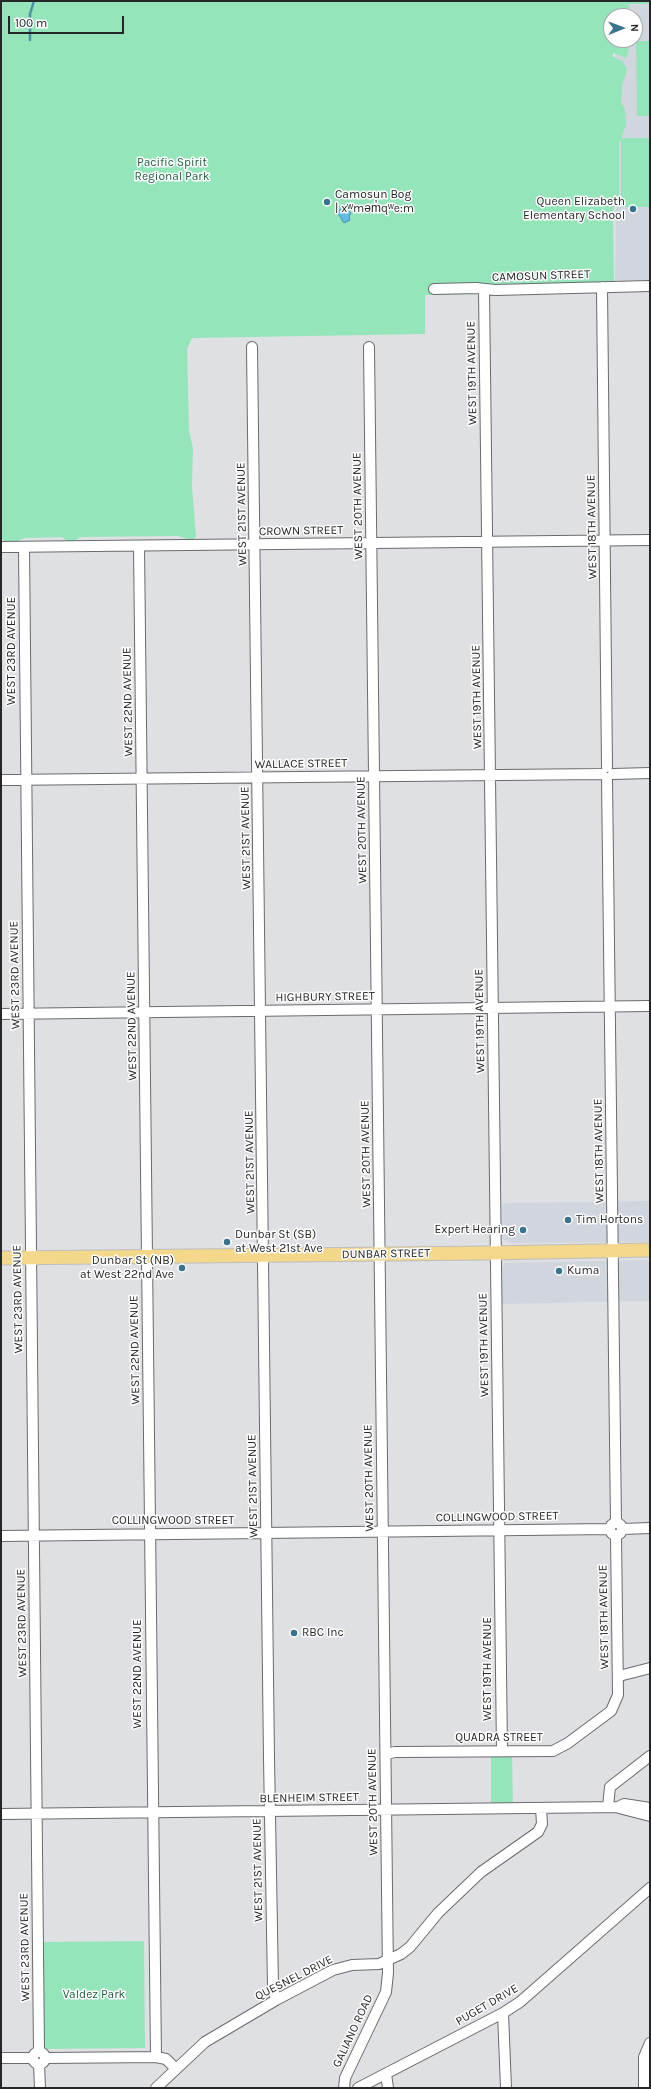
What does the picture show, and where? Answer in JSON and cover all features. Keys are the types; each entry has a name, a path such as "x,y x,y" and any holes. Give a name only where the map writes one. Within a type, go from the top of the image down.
{"main road":[{"name":"DUNBAR STREET","path":"1,1258 264,1256 650,1250"}],"street":[{"name":"CAMOSUN STREET","path":"434,289 476,288 484,290 650,286"},
{"name":"WEST 18TH AVENUE","path":"602,287 618,1676 617,1699"},
{"name":"WEST 19TH AVENUE","path":"484,290 502,1751"},
{"name":"WEST 20TH AVENUE","path":"369,347 388,1961"},
{"name":"WEST 21ST AVENUE","path":"252,348 270,1811 273,1987 276,2000"},
{"name":"CROWN STREET","path":"1,547 650,540"},
{"name":"WEST 22ND AVENUE","path":"139,546 156,2057"},
{"name":"WEST 23RD AVENUE","path":"24,547 25,780 40,2088"},
{"name":"WALLACE STREET","path":"1,780 650,773"},
{"name":"HIGHBURY STREET","path":"1,1014 650,1006"},
{"name":"COLLINGWOOD STREET","path":"1,1536 650,1528"},
{"path":"618,1676 650,1668"},
{"name":"QUADRA STREET","path":"386,1754 395,1752 554,1751 568,1743 611,1711 617,1699"},
{"path":"613,1807 610,1787 650,1756"},
{"name":"BLENHEIM STREET","path":"1,1814 613,1807 624,1804 650,1808"},
{"name":"BLENHEIM STREET","path":"613,1807 650,1816"},
{"name":"QUESNEL DRIVE","path":"156,2088 175,2068 205,2042 276,2000 333,1970 352,1965 379,1964 388,1961 410,1947 438,1912 481,1872 538,1832 542,1824 541,1808"},
{"name":"PUGET DRIVE","path":"358,2088 504,2013 529,1995 650,1888"},
{"name":"GALIANO ROAD","path":"344,2088 345,2078 386,1992 388,1961"},
{"path":"504,2013 506,2088"},
{"path":"644,2088 644,2057 650,2043"},
{"path":"1,2058 156,2057 166,2059 175,2068"},
{"path":"386,2074 388,2088"}],"shaded area":[{"name":"Queen Elizabeth Elementary School","path":"650,4 650,280 615,281 617,138 615,48 643,48 643,8 614,8 614,5"},
{"path":"650,1201 650,1242 510,1243 503,1239 502,1205 506,1203"},
{"path":"650,1260 650,1301 500,1304 500,1269 505,1263"}],"green space":[{"name":"Pacific Spirit Regional Park","path":"1,1 650,1 650,4 629,4 629,8 603,8 603,48 628,48 626,58 614,53 612,56 622,61 627,69 622,87 621,103 625,110 626,125 621,138 650,138 650,207 621,207 621,139 619,143 619,196 613,211 614,291 425,295 425,334 192,338 187,349 189,430 193,449 192,486 196,537 192,540 178,536 81,537 72,542 68,542 62,537 25,538 17,541 6,542 1,538"},
{"path":"643,41 650,41 650,116 637,116 636,48 643,48"},
{"path":"491,1754 512,1754 513,1804 491,1804"},
{"name":"Valdez Park","path":"144,1941 145,2048 43,2049 42,1942"}],"water":[{"path":"341,209 346,209 351,213 349,216 350,220 344,223 336,213"}],"waterway":[{"path":"30,40 30,14 34,1"}],"place":[{"name":"Camosun Bog | xʷməm̓qʷe:m","path":"327,202"},
{"name":"Queen Elizabeth Elementary School","path":"633,209"},
{"name":"Tim Hortons","path":"568,1220"},
{"name":"Expert Hearing","path":"523,1230"},
{"name":"Dunbar St (SB) at West 21st Ave","path":"227,1242"},
{"name":"Dunbar St (NB) at West 22nd Ave","path":"182,1268"},
{"name":"Kuma","path":"559,1271"},
{"name":"RBC Inc","path":"294,1633"}]}
